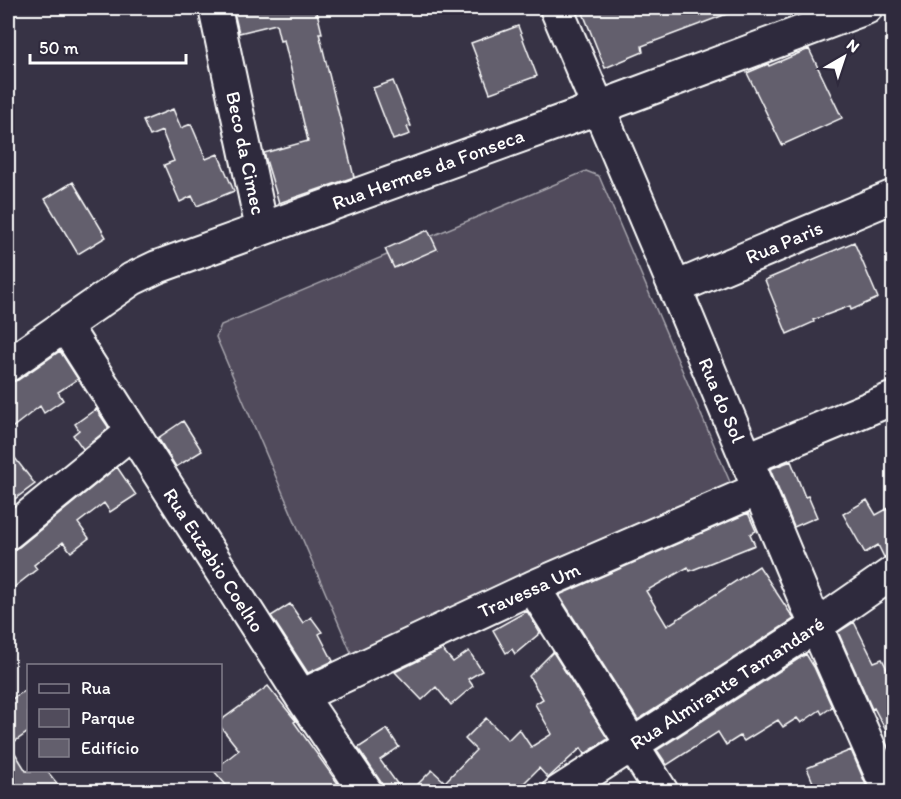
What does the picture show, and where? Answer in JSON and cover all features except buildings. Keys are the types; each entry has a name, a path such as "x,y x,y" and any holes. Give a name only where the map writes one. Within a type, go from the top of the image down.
{"street":[{"name":"Beco da Cimec","path":"216,8 262,229"},
{"name":"Rua do Sol","path":"556,8 816,626 889,792"},
{"name":"Rua Hermes da Fonseca","path":"8,365 132,279 157,267 867,8"},
{"name":"Rua Paris","path":"675,288 894,196"},
{"name":"Rua Euzebio Coelho","path":"65,326 301,696 366,792"},
{"path":"747,459 894,398"},
{"path":"8,533 132,432"},
{"name":"Travessa Um","path":"301,696 533,587 759,489"},
{"name":"Rua Almirante Tamandaré","path":"559,792 816,626 894,572"},
{"path":"533,587 662,792"}],"green space":[{"path":"586,171 599,176 733,489 353,657 216,337 221,325"}]}
